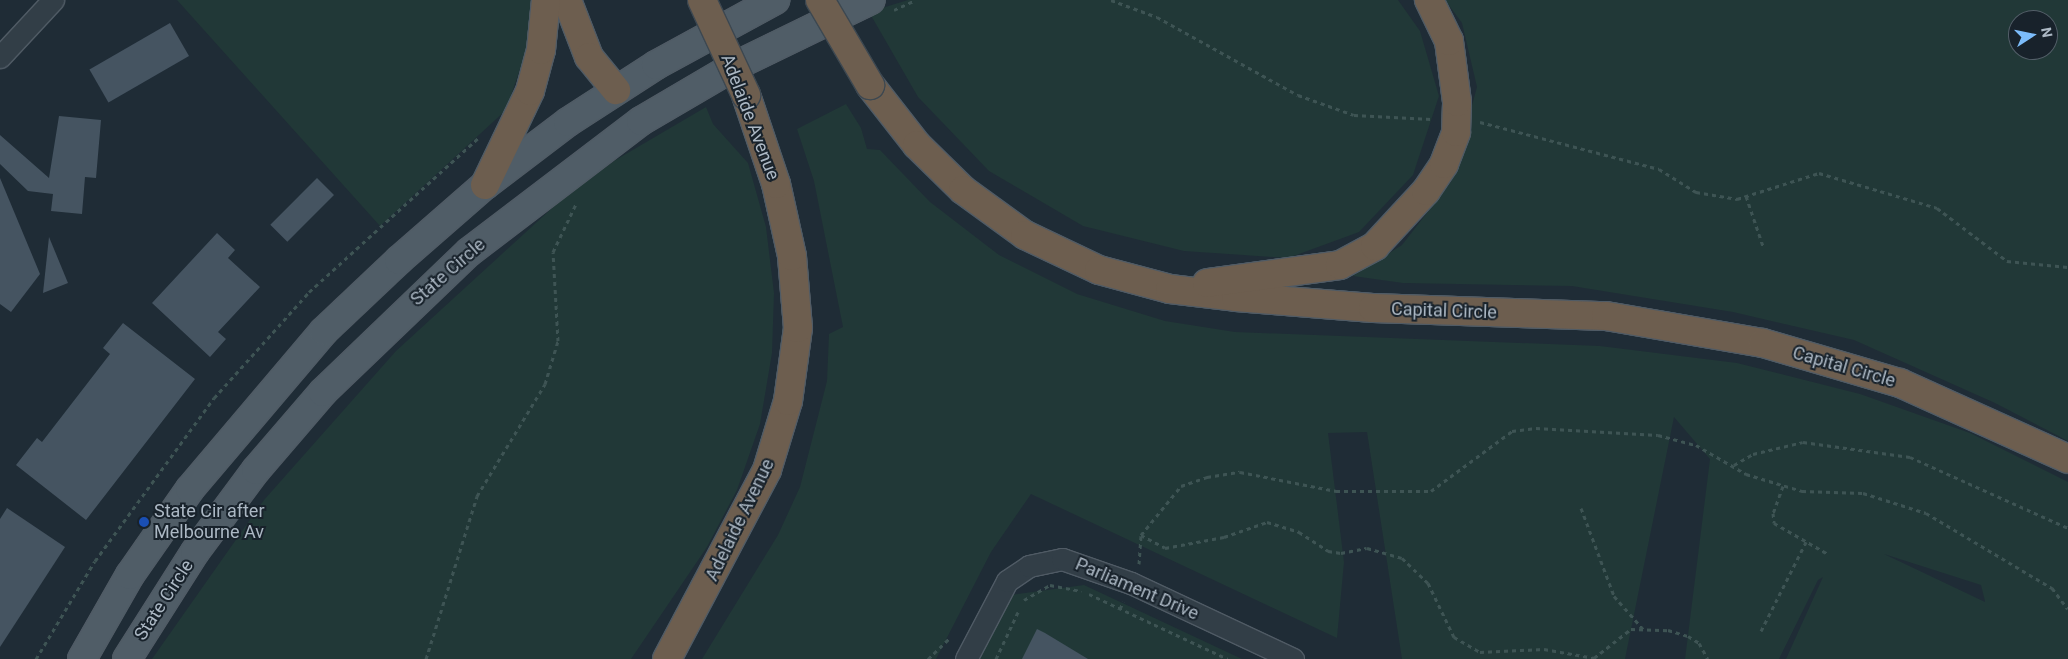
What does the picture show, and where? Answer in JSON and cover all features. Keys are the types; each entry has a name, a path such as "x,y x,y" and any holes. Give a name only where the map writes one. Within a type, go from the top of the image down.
{"highway":[{"path":"485,185 530,91 541,50 546,0"},
{"path":"567,0 589,57 616,90"},
{"name":"Adelaide Avenue","path":"667,659 767,470 788,401 798,328 792,256 776,184 756,122 702,0"},
{"name":"Capital Circle","path":"820,0 870,85 916,145 963,190 1025,235 1099,270 1170,289 1373,308 1606,316 1754,342 1900,383 2068,459"},
{"path":"1170,289 1340,265 1375,246 1403,220 1444,164 1456,120 1449,41 1428,0"}],"main road":[{"path":"82,659 159,532 253,410 324,331 485,185 616,90 775,0"},
{"name":"State Circle","path":"126,659 195,552 256,470 394,319 546,189 693,88 871,0"},
{"path":"616,90 646,95 693,88"}],"street":[{"path":"0,57 53,0"},
{"name":"Parliament Drive","path":"966,659 1008,581 1029,566 1062,559 1131,583 1292,659"}],"path":[{"path":"1112,0 1157,17 1298,96 1345,112 1498,123 1660,169 1696,192 1737,199 1819,173 1937,208 2007,261 2068,267"},
{"path":"1746,196 1763,246"},
{"path":"426,659 477,496 545,384 558,341 553,252 578,199"},
{"path":"1136,571 1141,535 1181,486 1207,477 1240,472 1336,491 1431,491 1512,431 1536,428 1658,435 1696,445 1734,465 1746,474 1784,486 1802,491 1862,493 1926,513 2052,588 2068,609"},
{"path":"1734,465 1753,454 1803,442 1910,457 2068,528"},
{"path":"1784,486 1772,513 1774,523 1828,554"},
{"path":"1581,508 1614,596 1644,629"},
{"path":"1141,535 1165,548 1224,537 1267,522 1299,532 1328,551 1341,554 1367,548 1402,558 1428,583 1454,637 1480,652 1544,649 1594,658 1631,629 1644,629 1688,636 1699,643 1708,659"},
{"path":"1761,631 1806,542"},
{"path":"996,659 1024,599 1050,585 1084,592 1228,659"},
{"path":"1120,609 1122,603"}],"green space":[{"path":"177,0 531,0 529,43 506,110 380,226"},
{"path":"908,0 1398,0 1420,31 1439,96 1413,175 1359,232 1288,258 1184,251 1083,226 989,171 918,97 869,12"},
{"path":"1445,0 2068,0 2068,441 1995,403 1854,340 1733,312 1572,286 1403,283 1353,276 1402,245 1451,182 1477,87 1462,23"},
{"path":"846,104 861,128 867,149 880,150 930,202 999,255 1077,294 1165,321 1235,332 1600,346 1737,363 1860,394 1970,433 2068,482 2068,659 1786,659 1823,577 1818,580 1779,659 1685,659 1710,459 1674,417 1625,659 1402,659 1367,432 1328,433 1344,562 1337,638 1031,494 991,552 936,659 702,659 778,535 800,487 827,381 829,334 843,327 814,181 797,129","holes":["1884,554 1981,585 1985,602"]},
{"path":"706,107 713,124 748,163 766,227 774,293 772,353 760,424 737,490 707,547 631,659 152,659 264,500 396,351 562,199 614,161"},
{"path":"1084,585 1242,659 967,659 995,597"}],"building":[{"path":"170,23 189,56 108,102 89,70"},
{"path":"59,116 101,120 96,178 85,177 82,214 51,211 53,194 28,191 0,164 0,135 49,178"},
{"path":"0,178 40,274 11,312 0,304"},
{"path":"317,178 334,195 287,242 270,225"},
{"path":"217,233 235,250 228,258 260,287 218,332 226,339 210,357 152,303"},
{"path":"49,237 68,283 43,293"},
{"path":"123,323 195,379 86,520 16,465 37,438 42,442 110,354 103,348"},
{"path":"7,508 65,547 0,647 0,519"},
{"path":"1037,629 1045,633 1088,659 1022,659"}],"place":[{"name":"State Cir after Melbourne Av","path":"144,522"}]}
